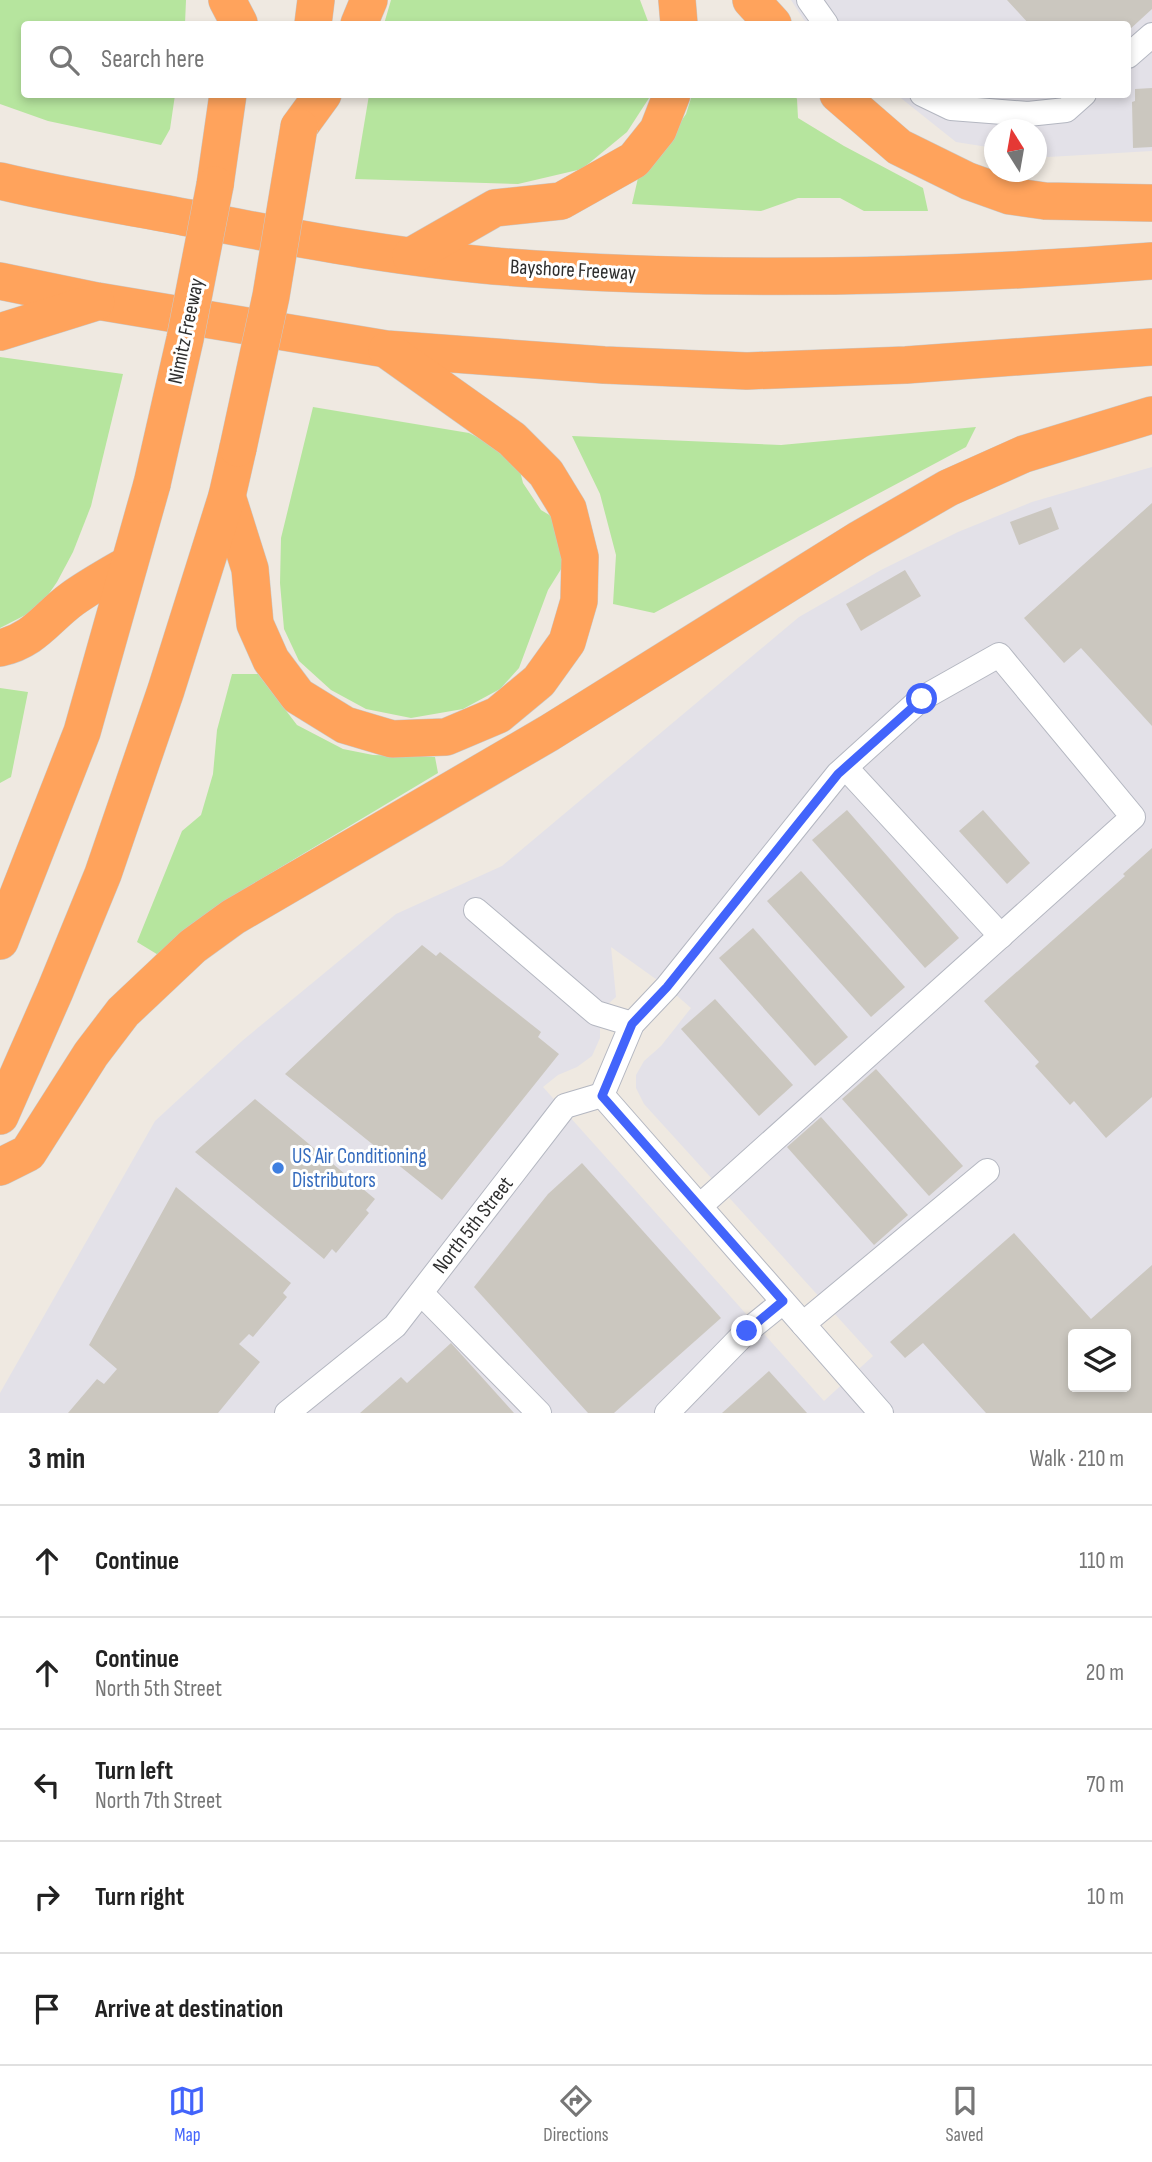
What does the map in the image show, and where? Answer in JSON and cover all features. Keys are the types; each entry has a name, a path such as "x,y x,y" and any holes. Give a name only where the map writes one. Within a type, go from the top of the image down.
{"highway":[{"path":"313,21 316,0"},
{"path":"360,21 369,0"},
{"path":"677,0 679,21"},
{"path":"751,0 770,21"},
{"name":"Nimitz Freeway","path":"0,941 82,732 152,484 186,339 228,98"},
{"path":"0,1116 103,874 228,496 271,296 301,111 318,98"},
{"path":"411,256 495,208 561,201 634,160 658,130 670,98"},
{"path":"843,98 899,147 932,165 989,189 1010,196 1045,201 1152,203"},
{"name":"Bayshore Freeway","path":"4,177 261,232 411,256 533,269 702,276 866,277 1152,261"},
{"path":"0,281 97,302 386,349 604,365 747,370 905,365 1152,347"},
{"path":"0,332 97,302"},
{"path":"228,496 250,569 255,624 271,660 298,696 345,725 392,739 446,737 499,715 539,681 567,642 579,600 580,557 568,509 546,473 512,439 386,349"},
{"path":"0,1167 28,1153 90,1054 124,1012 193,946 233,917 549,733 858,540 948,488 1024,454 1152,415"},
{"path":"0,648 25,638 46,624 71,600 129,564"}],"street":[{"path":"809,0 824,21"},
{"path":"1131,54 1152,35"},
{"path":"930,98 951,108 1028,114 1066,110 1080,98"},
{"path":"700,1206 1133,817 999,655 922,699 846,768 667,987 632,1024 602,1096 881,1413"},
{"path":"846,768 1001,936"},
{"path":"476,910 596,1013 632,1024"},
{"name":"North 5th Street","path":"287,1413 395,1326 565,1106 602,1096"},
{"path":"803,1324 987,1171"},
{"path":"421,1293 539,1413"},
{"path":"667,1413 747,1331 783,1301"}],"shaded area":[{"path":"791,0 1152,0 1152,151 1047,157 1047,119 984,119 984,146 956,142 901,98 1131,98 1131,21 806,21"},
{"path":"1152,467 1152,1413 0,1413 0,1393 155,1121 242,1041 396,914 502,866 799,617 881,570 958,532 1032,502","holes":["611,947 667,987 691,1008 661,1046 644,1061 636,1075 636,1088 644,1104 873,1356 824,1401 543,1087 558,1075 577,1067 592,1056 600,1038 600,1011 616,997"]}],"green space":[{"path":"0,0 186,0 185,21 21,21 21,98 175,98 170,129 161,145 48,121 0,104"},
{"path":"391,0 640,0 648,21 385,21"},
{"path":"368,98 649,98 627,132 582,169 518,184 355,179"},
{"path":"691,98 796,98 798,118 923,188 928,211 864,211 840,198 798,198 761,211 632,204 638,178 654,161 686,114"},
{"path":"0,357 123,374 91,506 73,552 39,608 0,628"},
{"path":"313,407 469,433 489,443 520,471 523,483 541,510 551,516 559,538 563,566 548,590 519,668 500,689 463,709 411,718 366,709 331,690 299,661 284,629 280,583 281,538"},
{"path":"976,427 966,447 654,613 613,604 616,555 600,494 572,436 781,445"},
{"path":"232,674 258,674 297,725 343,749 373,755 435,757 438,773 221,903 160,956 137,942 182,831 201,815 213,774 217,730"},
{"path":"0,688 28,692 11,777 0,783"}],"building":[{"path":"1007,0 1152,0 1152,9 1131,28 1131,21 1026,21"},
{"path":"1152,88 1152,147 1133,148 1132,102 1135,101 1135,89"},
{"path":"1152,503 1152,726 1081,648 1064,663 1024,618"},
{"path":"1051,507 1059,529 1019,545 1010,522"},
{"path":"905,570 921,596 861,631 846,604"},
{"path":"847,810 959,938 925,968 812,840"},
{"path":"983,810 1030,863 1007,884 959,831"},
{"path":"1152,848 1152,1097 1106,1138 1074,1101 1070,1105 1035,1066 1039,1062 984,1001 1125,876 1123,874"},
{"path":"801,871 905,987 871,1017 767,901"},
{"path":"753,928 848,1037 815,1066 719,958"},
{"path":"422,945 436,956 440,952 541,1032 538,1037 559,1054 442,1200 285,1074"},
{"path":"715,999 793,1085 759,1116 681,1029"},
{"path":"876,1069 963,1166 929,1196 842,1099"},
{"path":"255,1099 375,1199 366,1210 369,1213 336,1253 332,1249 324,1259 195,1152"},
{"path":"821,1117 908,1215 874,1245 787,1147"},
{"path":"582,1163 721,1318 614,1413 588,1413 474,1287 548,1194"},
{"path":"176,1187 291,1283 283,1293 287,1297 253,1337 249,1334 239,1344 260,1362 218,1413 68,1413 97,1379 104,1384 117,1369 89,1345"},
{"path":"1014,1233 1091,1319 1152,1265 1152,1413 986,1413 923,1343 905,1358 890,1342"},
{"path":"451,1343 514,1413 360,1413 401,1377 407,1383"},
{"path":"769,1371 807,1413 722,1413"}],"place":[{"name":"US Air Conditioning Distributors","path":"278,1168"}],"route":[{"path":"747,1331 783,1301 602,1096 632,1024 667,987 838,774 922,699"}]}
